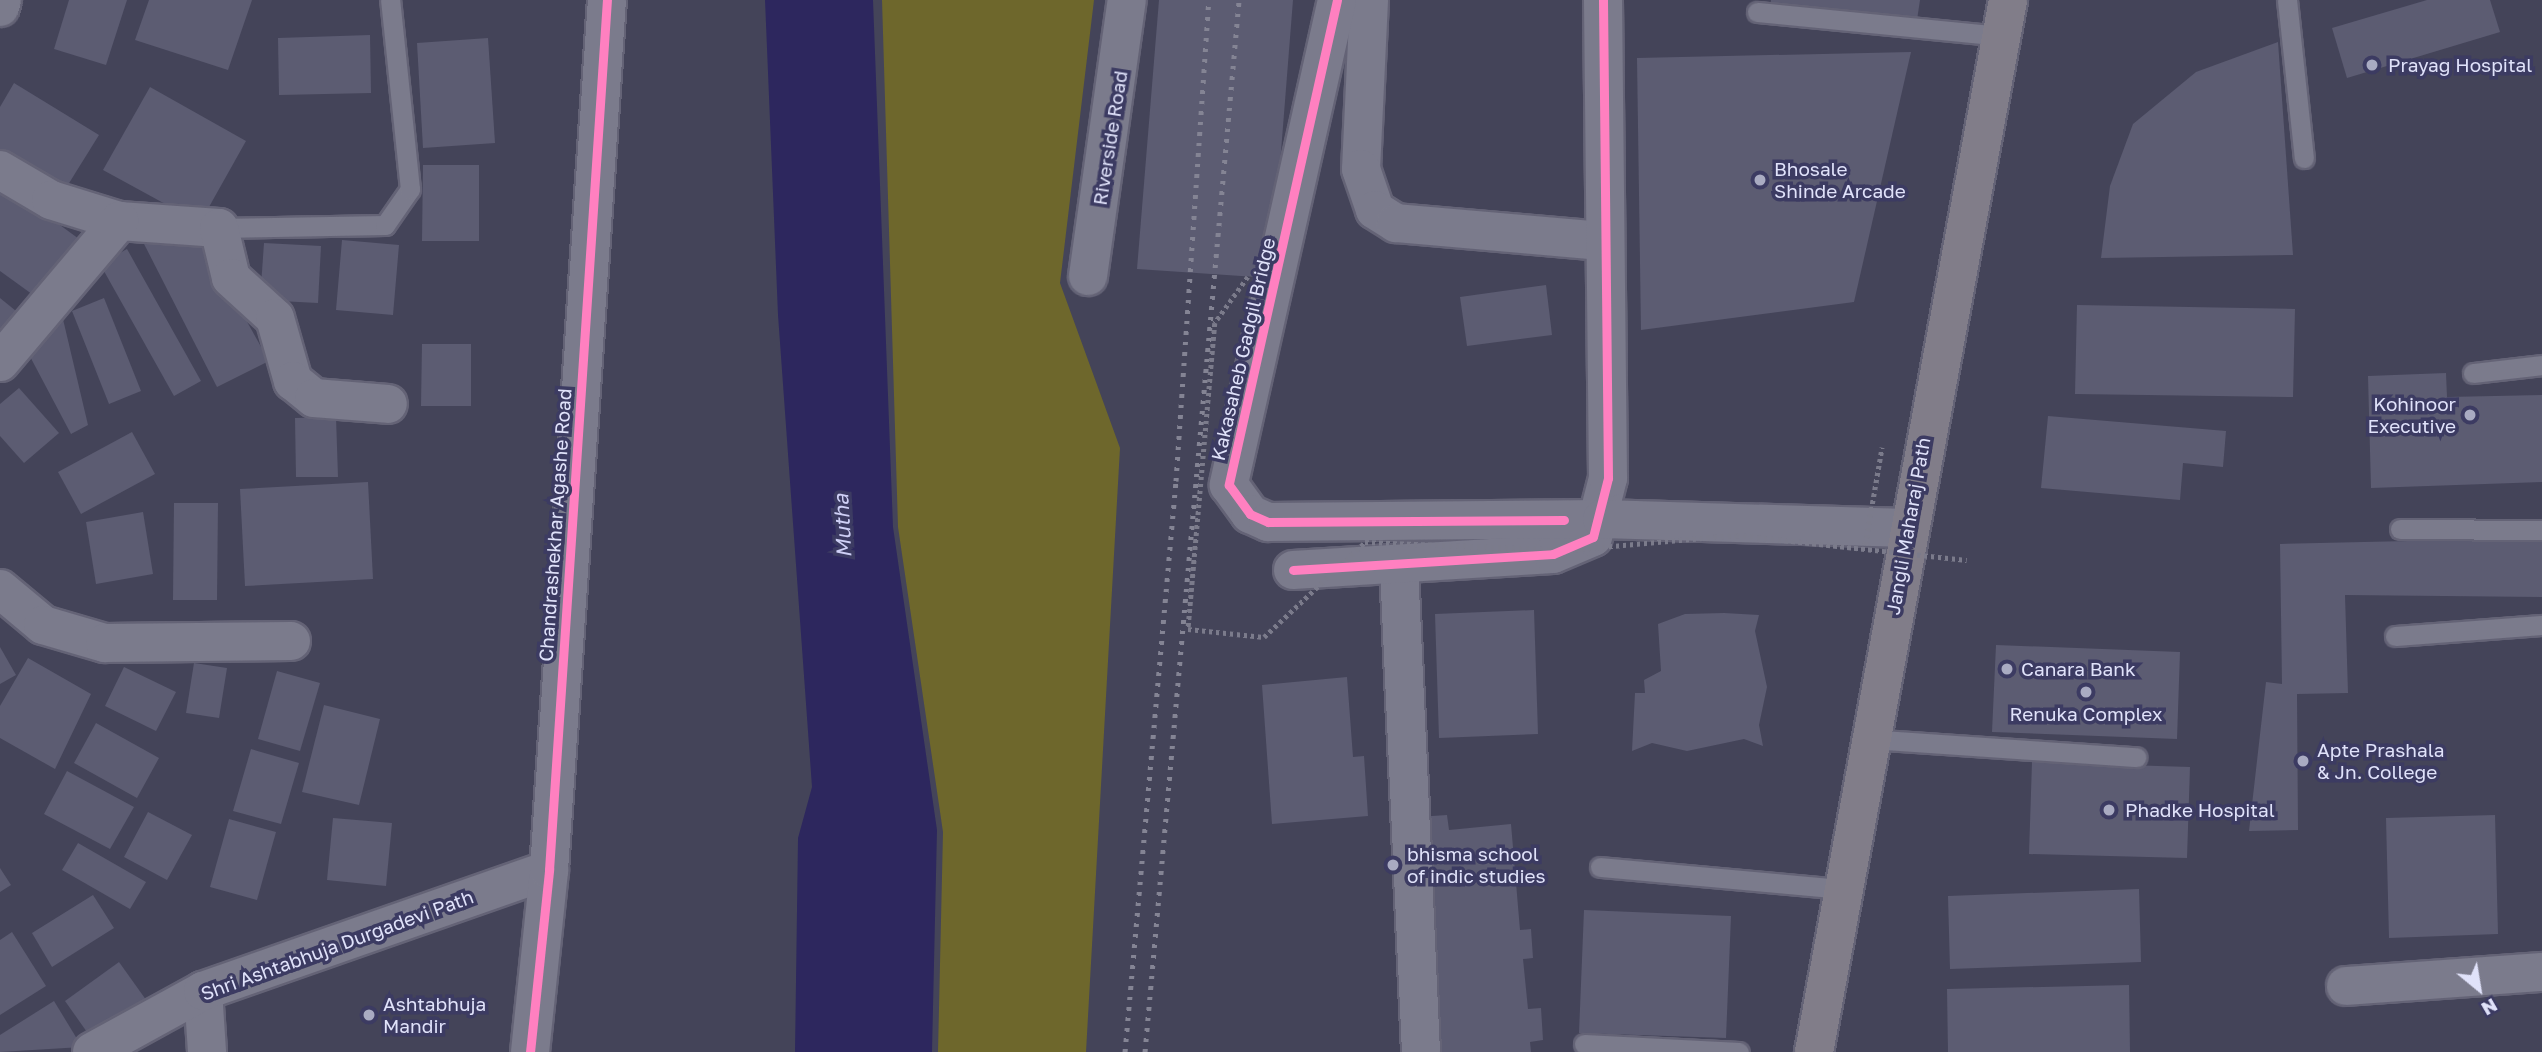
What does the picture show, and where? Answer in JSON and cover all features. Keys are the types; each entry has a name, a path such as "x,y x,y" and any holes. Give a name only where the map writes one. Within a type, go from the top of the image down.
{"main road":[{"name":"Jangli Maharaj Path","path":"1814,1052 1869,739 2005,18"}],"street":[{"path":"0,7 2,0"},
{"name":"Chandrashekhar Agashe Road","path":"530,1052 549,870 607,0"},
{"name":"Riverside Road","path":"1088,276 1127,0"},
{"name":"Kakasaheb Gadgil Bridge","path":"1337,0 1232,493 1250,514 1268,522 1602,519"},
{"path":"1369,0 1361,169 1375,211 1396,223 1603,241"},
{"path":"1293,570 1399,567 1553,554 1577,548 1602,519 1608,478 1603,241 1603,0"},
{"path":"0,170 51,200 120,221 219,228 231,278 275,318 293,382 314,398 388,404"},
{"path":"0,362 120,221"},
{"path":"1602,519 1908,528"},
{"path":"1399,567 1421,1052"},
{"path":"0,589 43,625 105,643 290,641"},
{"name":"Shri Ashtabhuja Durgadevi Path","path":"92,1052 203,991 549,870"},
{"path":"2346,986 2542,972"},
{"path":"203,991 207,1052"}],"lane":[{"path":"219,228 384,225 410,189 390,0"},
{"path":"2287,0 2304,158"},
{"path":"1757,12 2005,18"},
{"path":"2473,373 2542,365"},
{"path":"2400,529 2542,530"},
{"path":"2395,636 2542,625"},
{"path":"1869,739 2136,757"},
{"path":"1600,867 1842,889"},
{"path":"1584,1044 1739,1052"}],"path":[{"path":"1248,277 1215,323 1188,629 1264,637 1365,542 1567,550 1737,534 1864,545 1967,560"},
{"path":"1864,545 1882,447"}],"shaded area":[{"path":"882,0 1094,0 1060,283 1120,448 1086,1052 938,1052 943,832 898,527"}],"water":[{"name":"Mutha","path":"765,0 873,0 893,527 937,830 932,1052 795,1052 798,838 812,787 778,315"}],"building":[{"path":"69,0 127,0 106,65 54,49"},
{"path":"149,0 252,0 228,70 135,40"},
{"path":"1159,0 1293,0 1271,278 1137,269"},
{"path":"1771,0 1920,0 1917,20 1770,8"},
{"path":"2427,0 2490,0 2500,32 2347,78 2332,28"},
{"path":"370,35 371,93 279,95 278,38"},
{"path":"488,38 495,143 423,148 417,43"},
{"path":"2278,42 2293,255 2101,258 2110,186 2133,124 2196,72"},
{"name":"Bhosale Shinde Arcade","path":"1911,52 1854,302 1641,330 1637,58"},
{"path":"14,83 99,135 66,188 0,149 0,107"},
{"path":"150,87 246,141 200,223 103,170"},
{"path":"423,165 479,165 479,241 422,241"},
{"path":"0,181 79,239 36,297 0,271"},
{"path":"141,238 202,241 269,361 217,387"},
{"path":"342,240 399,245 393,315 336,310"},
{"path":"264,243 321,246 318,303 260,300"},
{"path":"127,249 201,381 174,396 100,264"},
{"path":"1546,285 1552,335 1467,346 1460,297"},
{"path":"0,298 16,311 0,330"},
{"path":"104,298 141,391 109,404 72,311"},
{"path":"2077,305 2295,309 2293,397 2075,394"},
{"path":"62,315 88,425 71,434 25,347"},
{"path":"422,344 471,344 471,406 421,406"},
{"path":"2446,373 2447,397 2542,395 2542,482 2371,488 2368,376"},
{"path":"19,388 59,433 24,463 0,436 0,404"},
{"path":"2048,416 2226,431 2223,467 2183,463 2180,500 2041,488"},
{"path":"336,417 338,477 296,477 295,418"},
{"path":"132,432 155,474 81,514 58,472"},
{"path":"368,482 373,579 245,586 240,489"},
{"path":"174,503 218,503 217,600 173,600"},
{"path":"143,512 153,574 96,584 86,522"},
{"path":"2542,538 2542,597 2345,595 2348,693 2297,694 2298,830 2249,831 2266,682 2282,684 2280,544"},
{"path":"1534,610 1538,734 1439,738 1435,614"},
{"path":"1685,614 1759,615 1755,631 1767,687 1759,725 1763,746 1744,739 1687,751 1652,743 1632,751 1635,693 1645,693 1644,680 1661,671 1658,624"},
{"name":"Renuka Complex","path":"1996,645 2180,652 2177,739 1992,732"},
{"path":"0,647 16,675 0,684"},
{"path":"28,658 91,694 55,769 0,738 0,706"},
{"path":"194,663 227,668 219,718 186,713"},
{"path":"124,667 176,692 156,731 105,706"},
{"path":"277,671 320,683 300,751 258,739"},
{"path":"1347,677 1353,757 1364,756 1368,816 1272,824 1262,685"},
{"path":"324,705 380,719 359,805 302,792"},
{"path":"96,723 159,758 137,798 74,763"},
{"path":"251,749 299,763 281,824 233,811"},
{"name":"Phadke Hospital","path":"2032,762 2190,767 2187,858 2029,854"},
{"path":"67,771 134,807 110,849 44,814"},
{"path":"148,812 192,835 167,880 124,857"},
{"path":"1447,815 1449,830 1511,824 1520,930 1531,929 1533,958 1523,959 1528,1009 1541,1008 1543,1040 1530,1042 1531,1052 1439,1052 1417,817"},
{"path":"2495,815 2498,934 2389,938 2386,818"},
{"path":"333,818 392,823 386,886 327,880"},
{"path":"229,819 276,832 257,900 210,887"},
{"path":"78,843 146,882 130,909 62,870"},
{"path":"0,868 11,885 0,892"},
{"path":"2139,889 2141,962 1950,969 1948,896"},
{"path":"93,895 114,928 52,967 32,933"},
{"path":"1584,910 1731,916 1726,1038 1579,1033"},
{"path":"12,932 46,986 0,1015 0,940"},
{"path":"119,962 149,1004 94,1042 65,1001"},
{"path":"2129,985 2130,1052 1948,1052 1947,989"},
{"path":"54,1001 82,1047 0,1052 0,1035"}],"railway":[{"path":"1125,1052 1176,481 1209,0"},
{"path":"1145,1052 1239,0"}],"cycle path":[{"path":"530,1052 549,870 607,0"},
{"path":"1337,0 1229,485 1250,514 1268,522 1564,520"},
{"path":"1293,570 1553,554 1593,537 1608,478 1603,0"}],"place":[{"name":"Prayag Hospital","path":"2372,65"},
{"name":"Bhosale Shinde Arcade","path":"1760,180"},
{"name":"Kohinoor Executive","path":"2470,415"},
{"name":"Canara Bank","path":"2007,669"},
{"name":"Renuka Complex","path":"2086,692"},
{"name":"Apte Prashala & Jn. College","path":"2303,761"},
{"name":"Phadke Hospital","path":"2109,810"},
{"name":"bhisma school of indic studies","path":"1393,865"},
{"name":"Ashtabhuja Mandir","path":"369,1015"}]}
